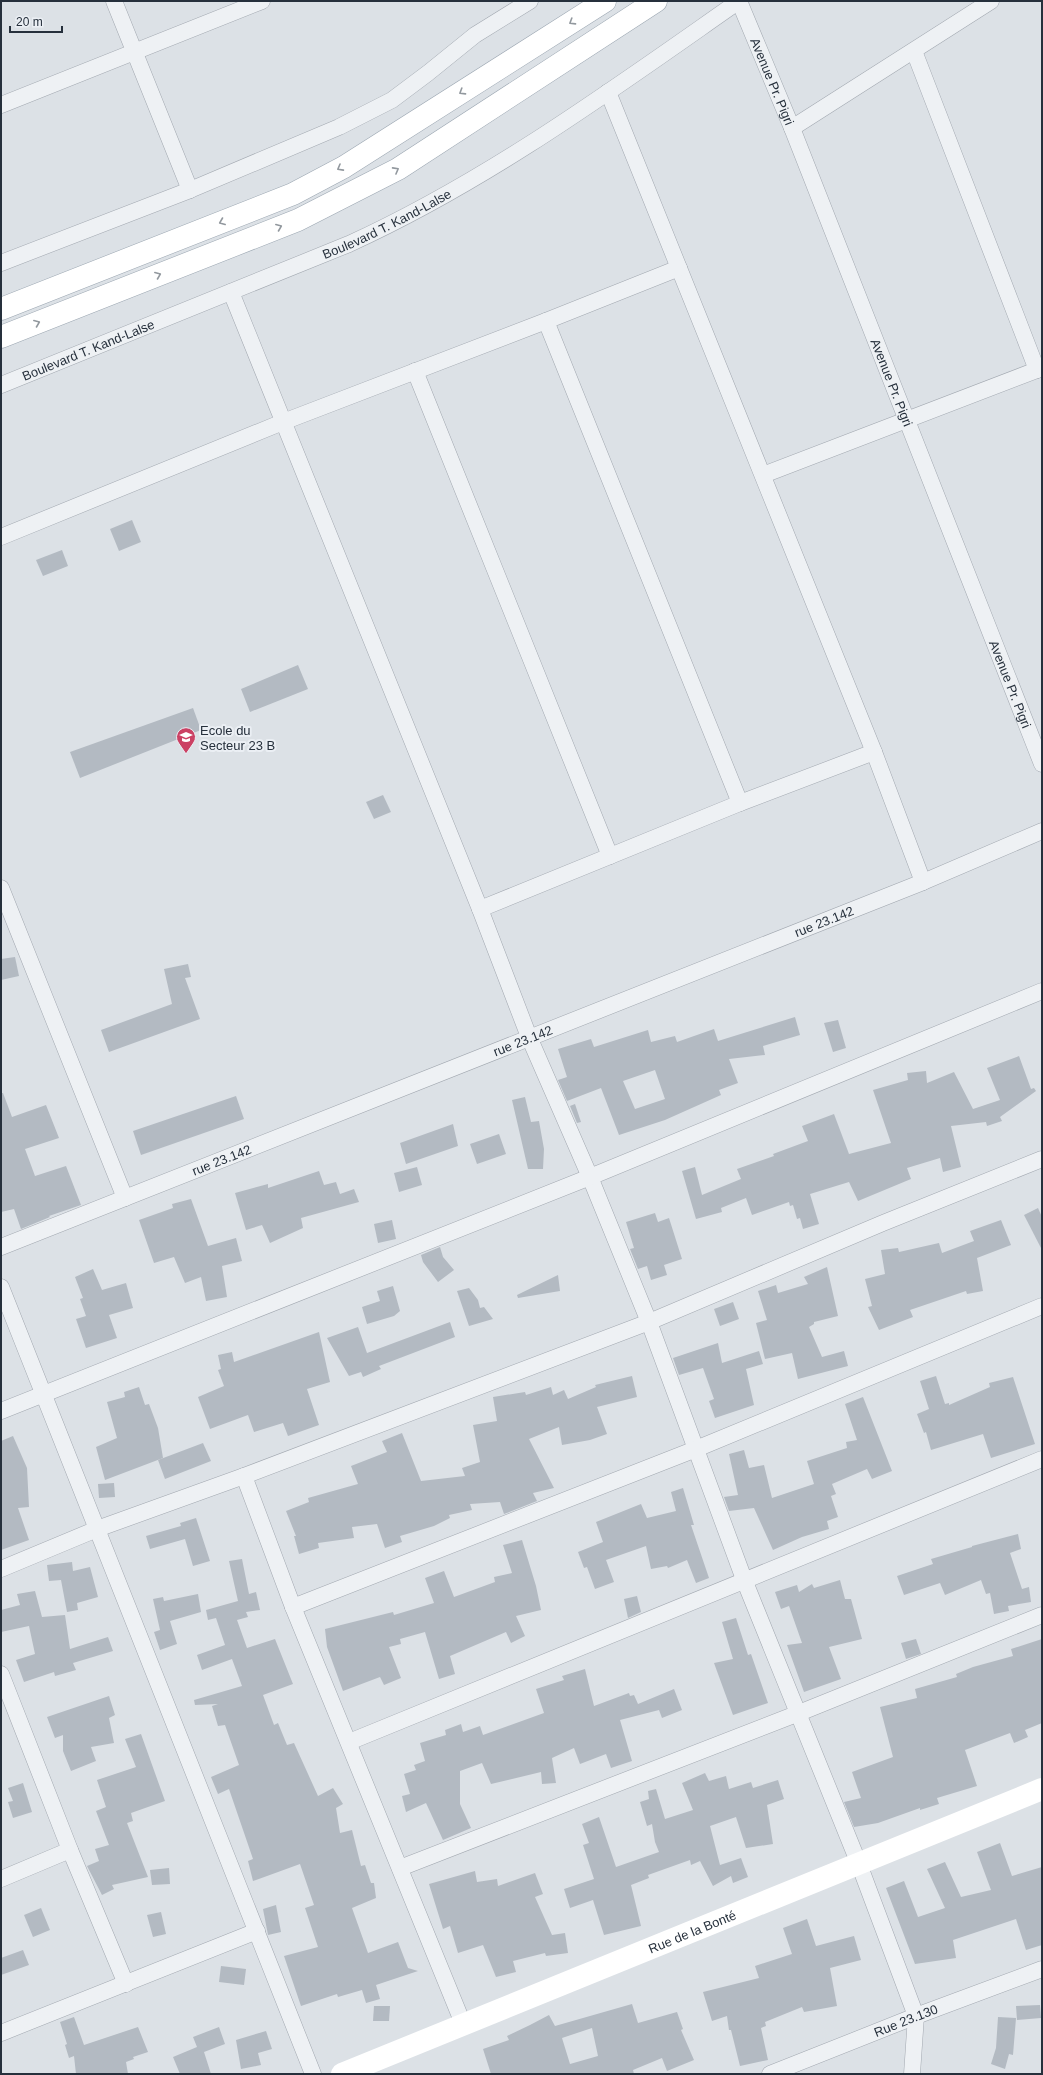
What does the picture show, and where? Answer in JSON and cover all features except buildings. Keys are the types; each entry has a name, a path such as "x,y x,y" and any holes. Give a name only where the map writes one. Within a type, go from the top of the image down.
{"main road":[{"path":"1,309 293,194 350,163 605,1"},
{"path":"1,337 298,220 398,169 656,1"},
{"name":"Rue de la Bonté","path":"342,2074 464,2026 1042,1789"}],"street":[{"path":"114,1 190,190"},
{"path":"1,105 262,1"},
{"path":"1,263 190,190 339,127 392,100 428,74 475,35 530,1"},
{"name":"Boulevard T. Kand-Lalse","path":"1,385 349,244 407,217 489,170 608,92 739,1"},
{"name":"Avenue Pr. Pigri","path":"739,1 792,128 1042,764"},
{"path":"792,128 991,1"},
{"path":"763,475 1040,369 914,51"},
{"path":"608,92 874,752 923,882"},
{"path":"1,537 283,422 679,268"},
{"path":"231,292 480,909 529,1037 590,1177 649,1322 745,1582 859,1864 916,2016 912,2074"},
{"path":"546,321 740,803"},
{"path":"415,371 610,856"},
{"path":"480,909 740,803 874,752"},
{"name":"rue 23.142","path":"1,1247 923,882 1042,831"},
{"path":"1,888 125,1198"},
{"path":"1,1411 590,1177 1042,991"},
{"path":"1,1569 97,1529 244,1476 649,1322 883,1223 1042,1158"},
{"path":"1,1287 42,1394 313,2074"},
{"path":"293,1607 696,1449 1042,1306"},
{"path":"349,1742 745,1582 1042,1459"},
{"path":"244,1476 293,1607 464,2026"},
{"path":"400,1868 799,1713 1042,1615"},
{"path":"1,1674 70,1850 126,1984"},
{"path":"1,1879 70,1850"},
{"path":"1,2033 257,1931"},
{"name":"Rue 23.130","path":"770,2074 916,2016 1042,1969"}],"place":[{"name":"Ecole du Secteur 23 B","path":"186,754"}]}
